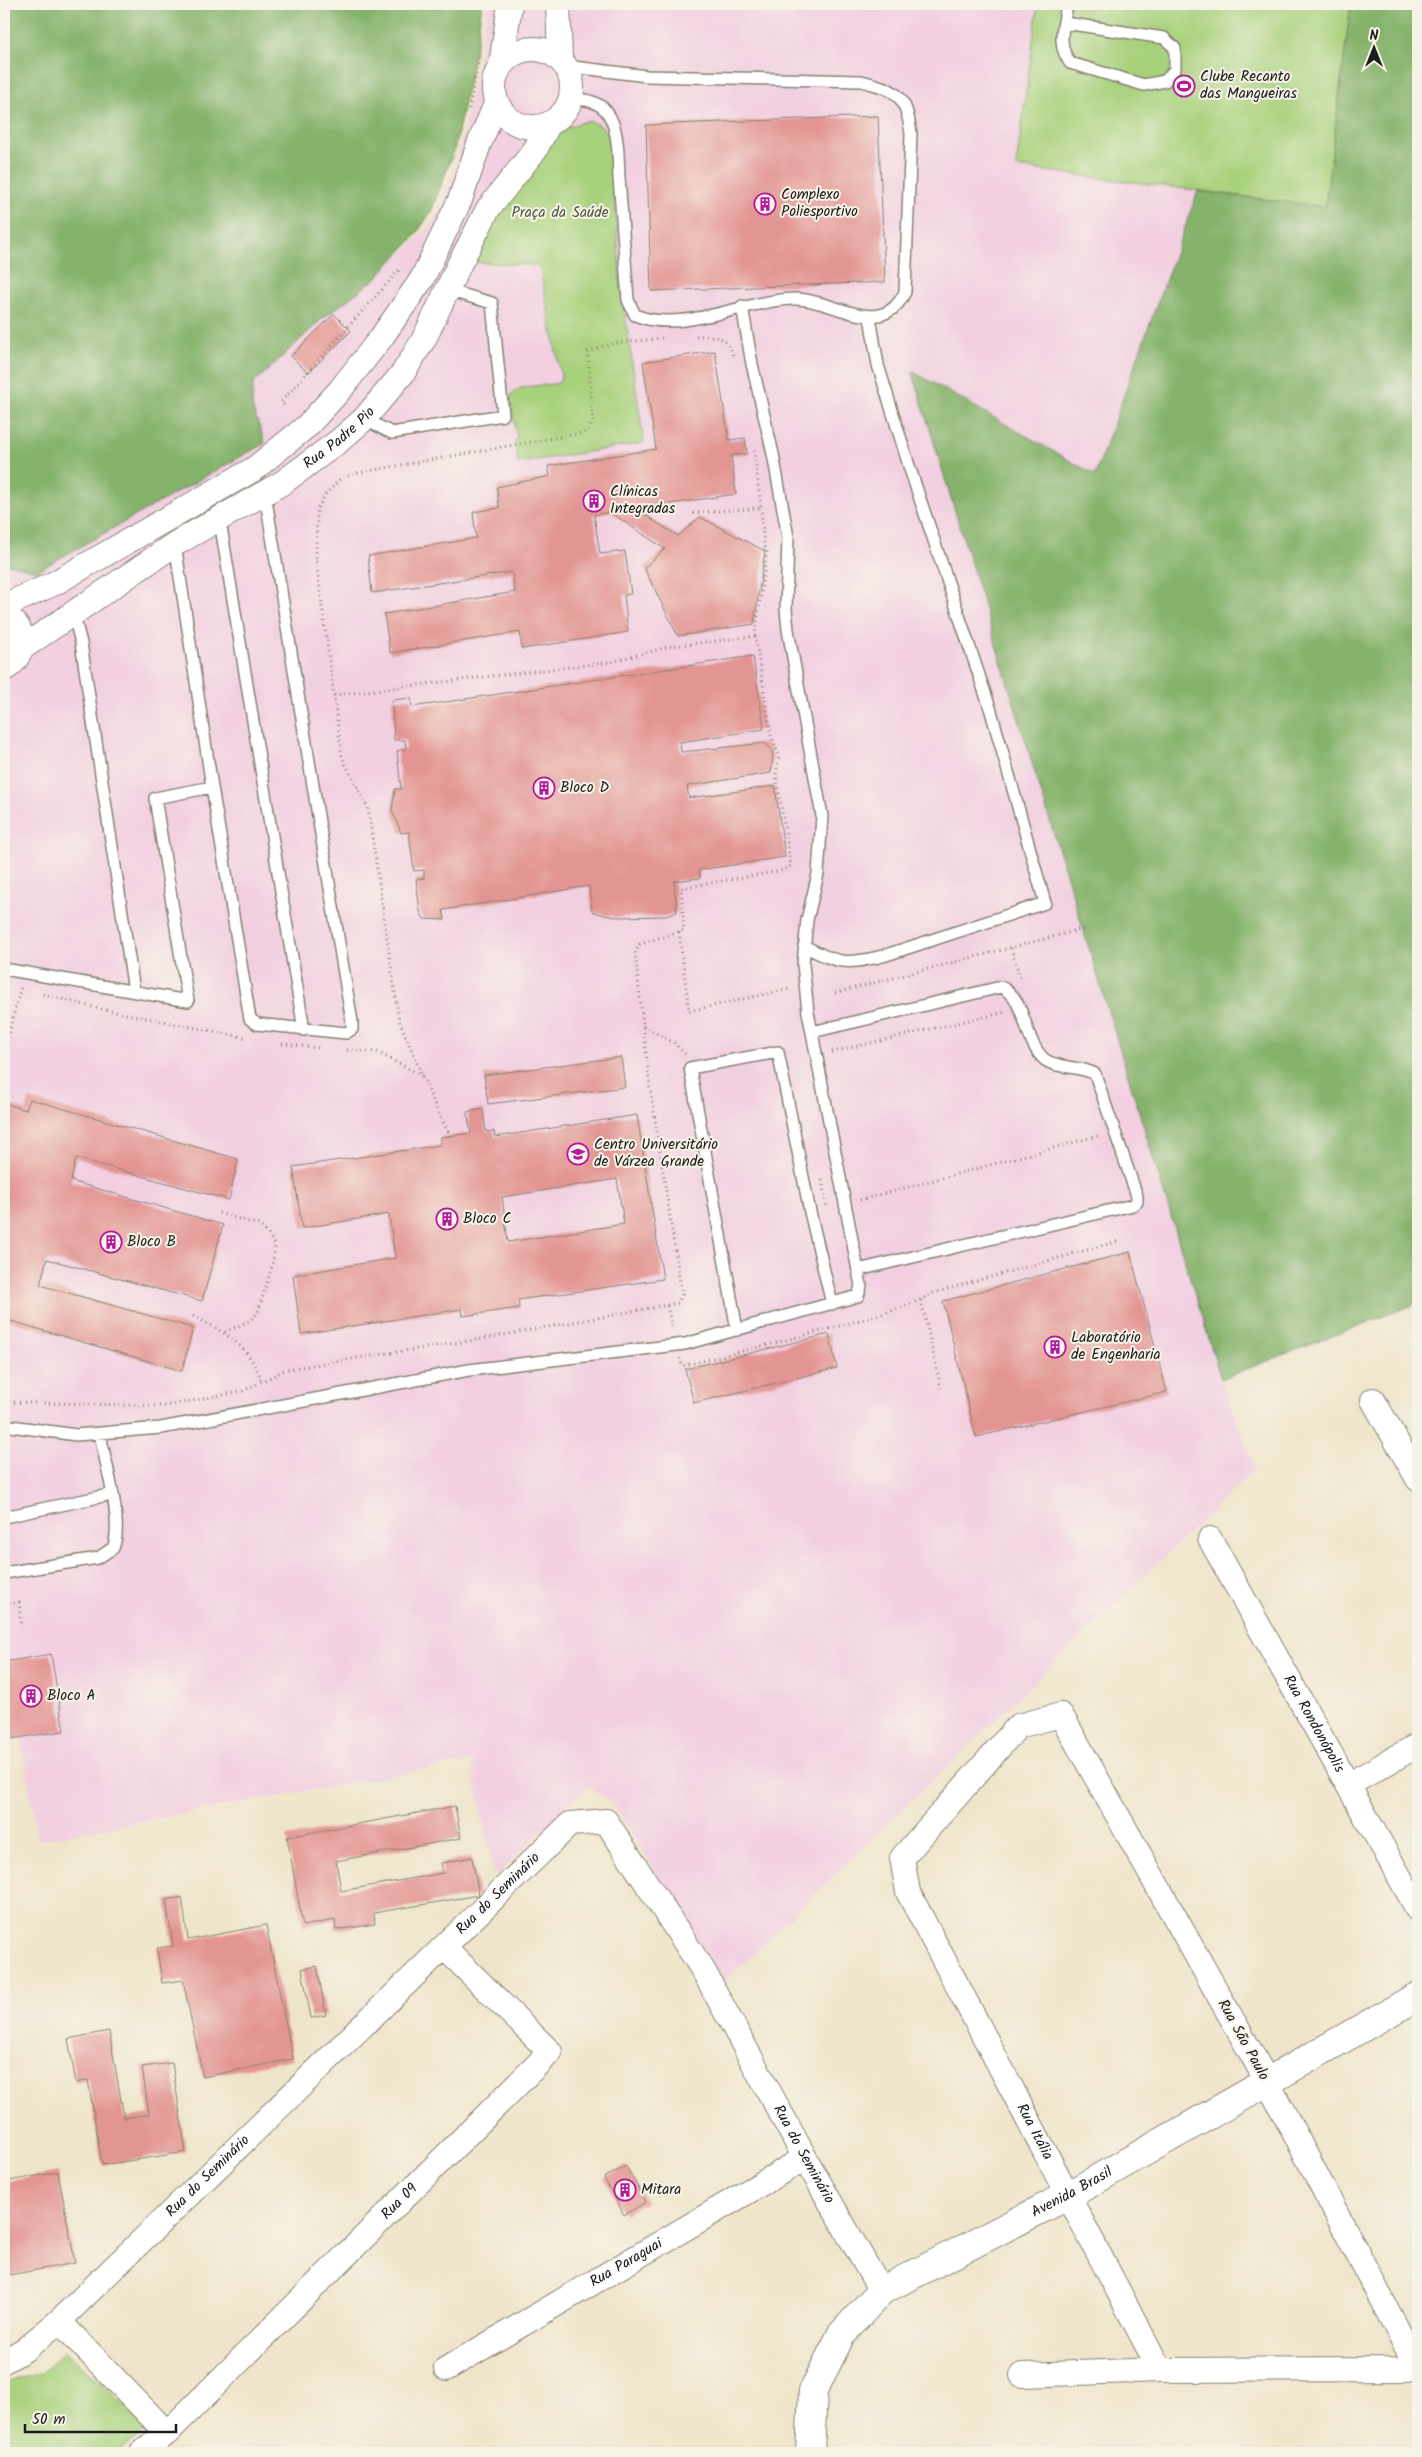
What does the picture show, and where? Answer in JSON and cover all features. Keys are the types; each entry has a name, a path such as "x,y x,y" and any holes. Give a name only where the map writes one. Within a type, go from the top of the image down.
{"street":[{"path":"510,4 490,62 494,80 493,92 496,104 503,115 512,122 524,127 536,128 549,124 559,118 570,102 572,83 562,62 558,4"},
{"path":"490,62 529,49 546,51 562,62"},
{"name":"Rua Padre Pio","path":"4,606 53,584 254,469 307,426 340,390 382,338 422,279 460,200 479,144 496,104"},
{"name":"Rua Padre Pio","path":"4,669 15,661 22,648 73,612 175,544 220,521 265,494 339,441 364,419 403,373 424,339 488,209 535,150 549,124"},
{"path":"4,616 20,630 22,648"},
{"path":"1373,1400 1418,1479"},
{"name":"Rua Rondonópolis","path":"1210,1539 1418,1910"},
{"name":"Rua São Paulo","path":"1061,1715 1267,2081 1418,2369"},
{"name":"Rua Itália","path":"1061,1715 1018,1726 902,1858 908,1892 1160,2370"},
{"path":"1348,1785 1418,1745"},
{"name":"Rua do Seminário","path":"4,2361 24,2350 59,2321 570,1824 606,1821 703,1970 805,2158 881,2291"},
{"name":"Rua 09","path":"142,2453 166,2432 550,2052 444,1948"},
{"name":"Avenida Brasil","path":"810,2453 813,2391 841,2335 881,2291 1069,2195 1418,1996"},
{"name":"Rua Paraguai","path":"446,2370 805,2158"},
{"path":"59,2321 166,2432"},
{"path":"1022,2376 1160,2370 1418,2369"}],"lane":[{"path":"1064,23 1164,38 1175,48 1175,69 1165,81 1144,85 1070,63 1063,53 1060,44 1067,4"},
{"path":"562,62 647,76 861,81 889,88 901,99 908,113 911,134 905,292 894,308 886,314 870,317 818,302 799,299 773,300 691,318 649,321 635,315 628,300 617,148 613,122 594,102 582,98 570,102"},
{"path":"364,419 392,433 503,415 492,303 447,290"},
{"path":"4,1425 76,1435 161,1428 469,1370 677,1345 858,1296 861,1286 812,1032 803,973 804,946 810,906 818,874 822,816 788,630 786,609 788,537 773,454 752,364 742,306"},
{"path":"804,946 837,962 858,962 883,956 1045,904 991,711 910,469 878,365 870,317"},
{"path":"175,544 250,1018 257,1024 346,1033 352,1029 352,1022 265,494"},
{"path":"220,521 304,1030"},
{"path":"73,612 81,643 134,991"},
{"path":"4,969 188,1002 154,798 212,787"},
{"path":"812,1032 1001,987 1009,991 1014,997 1030,1037 1045,1060 1060,1066 1085,1068 1095,1074 1137,1196 1136,1204 858,1270"},
{"path":"736,1330 690,1068 778,1052 810,1212 832,1304"},
{"path":"4,1573 98,1558 107,1554 116,1540 113,1494 100,1434"},
{"path":"4,1517 113,1494"}],"path":[{"path":"468,112 490,62"},
{"path":"284,405 281,402 342,336 402,266"},
{"path":"342,336 347,339"},
{"path":"688,336 716,336 726,342 734,358"},
{"path":"451,1136 422,1077 399,1020 368,808 342,757 316,560 317,509 326,494 341,478 357,473 581,435 587,432 593,422 588,352 610,344 671,337"},
{"path":"4,1402 165,1406 243,1391 288,1369 678,1303 682,1295 650,1087 636,947 684,930 681,888 780,871 791,866 776,775 779,756 771,735 755,636 767,551 764,546 753,440"},
{"path":"693,513 760,508"},
{"path":"334,695 611,662 667,647 755,636"},
{"path":"835,993 1083,929"},
{"path":"679,932 689,1011 790,989 791,998"},
{"path":"13,985 30,990"},
{"path":"4,1052 21,987"},
{"path":"39,993 96,1008 252,1039"},
{"path":"832,1052 1011,1011"},
{"path":"643,1026 682,1049 690,1068"},
{"path":"280,1044 328,1049"},
{"path":"341,1050 377,1052 422,1077"},
{"path":"860,1200 1116,1132"},
{"path":"219,1212 258,1225 270,1236 275,1247 272,1266 258,1312 251,1320 225,1332"},
{"path":"680,1358 682,1366 801,1337 892,1311 933,1293 1119,1241"},
{"path":"920,1300 941,1388"},
{"path":"667,1306 675,1336"},
{"path":"192,1316 225,1332 257,1366 262,1382"},
{"path":"4,1604 19,1602 21,1627"}],"shaded area":[{"name":"Centro Universitário de Várzea Grande","path":"489,4 1038,4 1016,167 1198,191 1095,475 912,372 1221,1379 1255,1469 723,1983 613,1802 587,1787 495,1877 471,1761 38,1840 21,1738 4,1740 4,563 37,571 265,443 252,406 253,384 321,320 376,278 428,228 440,209 458,158"}],"green space":[{"path":"4,4 482,4 476,45 454,151 431,212 415,236 376,278 321,320 253,384 252,406 265,443 37,571 4,563"},
{"name":"Clube Recanto das Mangueiras","path":"1038,4 1351,4 1325,207 1016,167"},
{"path":"1351,4 1418,4 1418,1303 1221,1379 912,371 1095,475 1198,191 1325,207"},
{"name":"Praça da Saúde","path":"586,121 602,127 611,141 621,288 644,443 518,463 515,442 517,438 510,398 513,393 524,387 560,382 561,376 540,269 537,265 467,262 496,208 559,130"},
{"path":"64,2351 149,2426 118,2453 4,2453 4,2383 42,2373"}],"building":[{"name":"Complexo Poliesportivo","path":"878,116 885,282 651,291 646,125"},
{"path":"334,314 351,331 308,373 291,356"},
{"name":"Clínicas Integradas","path":"715,351 729,440 745,438 747,454 731,455 736,494 635,509 678,536 700,517 765,551 754,624 678,636 644,568 665,549 610,512 594,515 600,554 625,551 631,594 624,595 628,632 522,649 520,632 390,653 384,614 515,592 512,572 372,593 368,556 476,538 473,512 499,508 497,487 550,476 548,466 656,449 643,362"},
{"name":"Bloco D","path":"753,656 764,729 680,742 681,752 765,743 770,748 773,755 771,773 687,786 689,798 775,786 785,857 699,870 700,878 674,881 677,912 666,916 616,917 592,911 589,886 443,910 445,920 424,919 420,911 416,879 424,878 424,870 414,871 409,832 401,833 392,810 395,789 401,789 397,751 406,749 405,740 394,740 392,700 411,698 412,707"},
{"path":"621,1057 625,1087 488,1104 484,1075"},
{"name":"Bloco B","path":"30,1099 238,1159 229,1200 76,1158 71,1181 223,1225 202,1301 47,1259 40,1285 193,1328 182,1371 4,1319 4,1103 26,1110"},
{"name":"Bloco C","path":"483,1109 486,1132 494,1131 495,1137 637,1115 663,1279 518,1300 519,1308 463,1316 462,1309 301,1334 293,1275 395,1258 389,1214 302,1228 293,1167 440,1145 441,1137 471,1133 467,1112","holes":["617,1179 624,1224 508,1242 502,1197"]},
{"name":"Laboratório de Engenharia","path":"1130,1252 1167,1392 976,1437 943,1301"},
{"path":"829,1334 837,1368 694,1403 685,1369"},
{"name":"Bloco A","path":"51,1654 64,1731 4,1740 4,1662"},
{"path":"455,1806 461,1838 336,1861 341,1891 443,1873 441,1863 472,1857 479,1895 374,1913 375,1924 336,1930 335,1920 303,1926 287,1837"},
{"path":"182,1897 188,1940 266,1925 293,2059 203,2077 183,1980 162,1983 157,1948 173,1946 166,1900"},
{"path":"317,1966 326,2015 311,2018 302,1969"},
{"path":"109,2031 124,2118 149,2114 142,2067 172,2063 186,2152 102,2165 88,2080 76,2083 68,2039"},
{"name":"Mitara","path":"626,2166 646,2202 624,2215 604,2178"},
{"path":"58,2172 75,2263 4,2276 4,2182"}],"place":[{"name":"Clube Recanto das Mangueiras","path":"1184,86"},
{"name":"Complexo Poliesportivo","path":"765,204"},
{"name":"Clínicas Integradas","path":"594,501"},
{"name":"Bloco D","path":"544,788"},
{"name":"Centro Universitário de Várzea Grande","path":"578,1154"},
{"name":"Bloco C","path":"447,1219"},
{"name":"Bloco B","path":"111,1242"},
{"name":"Laboratório de Engenharia","path":"1055,1347"},
{"name":"Bloco A","path":"31,1696"},
{"name":"Mitara","path":"625,2190"}]}
